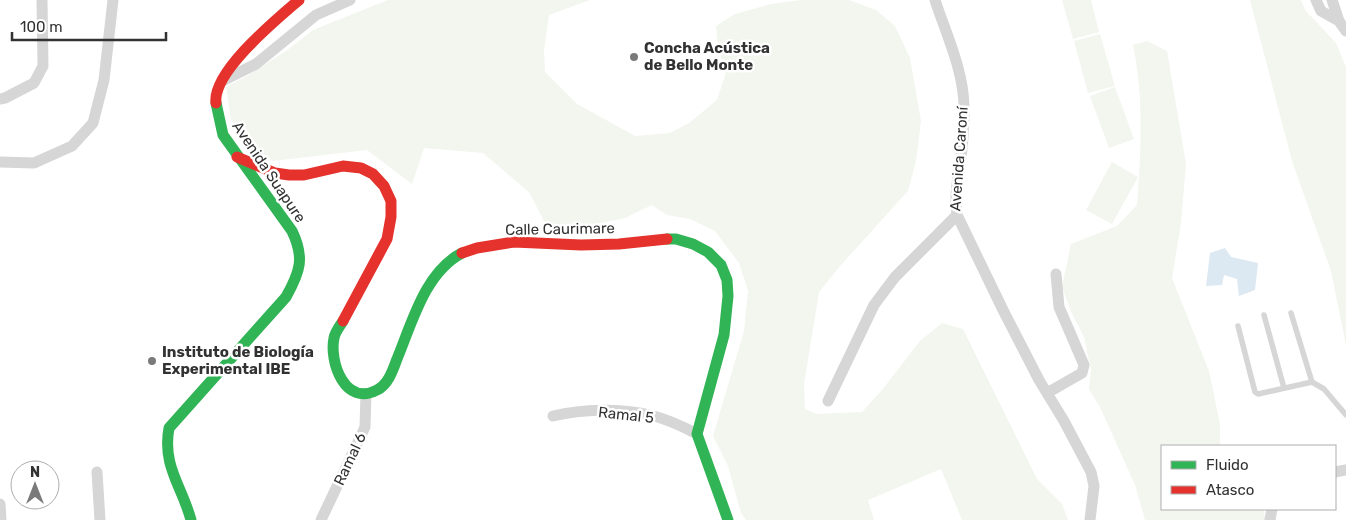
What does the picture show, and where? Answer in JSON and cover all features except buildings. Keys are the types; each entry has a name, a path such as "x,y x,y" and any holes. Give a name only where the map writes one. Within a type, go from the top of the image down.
{"street":[{"path":"0,99 34,83 43,66 42,0"},
{"path":"0,162 34,163 72,146 93,123 104,80 112,0"},
{"name":"Avenida Suapure","path":"191,520 167,458 165,441 169,428 286,296 298,277 301,253 292,231 223,135 217,114 215,97 221,82 242,53 263,30 299,0"},
{"path":"221,82 256,64 316,15 350,0"},
{"name":"Avenida Caroní","path":"828,401 874,305 895,277 957,215 955,201 956,178 961,158 964,107 960,77 935,0"},
{"path":"1316,0 1321,11 1342,26"},
{"path":"1332,0 1342,26"},
{"path":"237,157 267,170 289,175 304,175 343,166 361,168 373,174 384,186 391,201 391,217 387,239 334,337 334,362 340,380 352,391 366,394"},
{"path":"957,215 1003,310 1091,472 1094,486 1090,520"},
{"name":"Calle Caurimare","path":"366,394 378,390 390,377 426,291 435,276 460,254 477,248 514,242 580,245 676,239 693,244 708,252 721,265 726,280 728,296 724,335 697,434"},
{"path":"1047,394 1082,373 1084,365 1059,307 1056,274"},
{"name":"Ramal 6","path":"321,520 365,427 366,394"},
{"name":"Ramal 5","path":"553,416 597,411 628,412 650,415 672,422 697,434"},
{"path":"697,434 728,520"},
{"path":"97,472 100,520"},
{"path":"0,504 1,520"}],"lane":[{"path":"1291,312 1312,382"},
{"path":"1264,316 1284,388"},
{"path":"1238,326 1253,390 1258,394 1312,382 1324,389 1346,415"}],"shaded area":[{"path":"388,0 590,0 549,15 544,51 545,72 577,104 635,136 670,133 689,123 717,100 726,73 718,47 716,26 735,14 771,4 801,0 849,0 876,10 895,26 910,58 921,121 916,161 908,191 819,292 804,384 805,409 817,414 862,412 882,390 920,341 942,323 963,329 1037,479 1062,504 1068,520 962,520 941,469 868,500 874,520 746,520 741,513 728,466 713,436 744,331 748,291 739,263 715,231 690,219 667,215 652,205 625,218 566,230 546,225 529,192 483,153 424,148 412,184 367,150 273,161 254,150 231,120 226,87 286,51 313,30"},
{"path":"1062,0 1091,0 1099,32 1073,39"},
{"path":"1250,0 1301,0 1305,10 1336,43 1346,67 1346,345 1331,271 1292,161"},
{"path":"1100,34 1115,86 1088,93 1074,41"},
{"path":"1147,41 1167,51 1186,164 1181,223 1172,278 1209,371 1220,424 1220,445 1161,445 1161,510 1264,510 1265,520 1145,520 1135,485 1100,407 1089,389 1091,370 1084,337 1072,314 1062,287 1071,244 1117,226 1137,205 1140,105 1133,45"},
{"path":"1115,87 1134,139 1109,148 1090,96"},
{"path":"1112,162 1138,177 1112,224 1086,210"},
{"path":"1225,248 1231,257 1258,263 1255,290 1239,296 1237,279 1224,275 1222,285 1206,286 1210,253"}],"traffic: fast":[{"path":"191,520 174,476 168,454 169,428 286,297 295,280 300,257 292,231 223,135 216,103"},
{"path":"667,239 676,239 693,244 708,252 721,265 727,280 728,296 724,335 697,434 728,520"},
{"path":"343,321 336,331 333,348 334,359 342,379 348,387 356,392 366,394 381,388 390,377 414,315 429,285 449,262 462,253"}],"traffic: jam":[{"path":"216,103 218,90 224,76 235,62 262,33 299,0"},
{"path":"237,157 275,173 289,175 304,175 343,166 361,168 373,174 384,186 391,201 391,217 387,239 343,321"},
{"path":"462,253 477,248 514,242 581,245 619,244 667,239"}],"place":[{"name":"Concha Acústica de Bello Monte","path":"634,57"},
{"name":"Instituto de Biología Experimental IBE","path":"152,361"}]}
